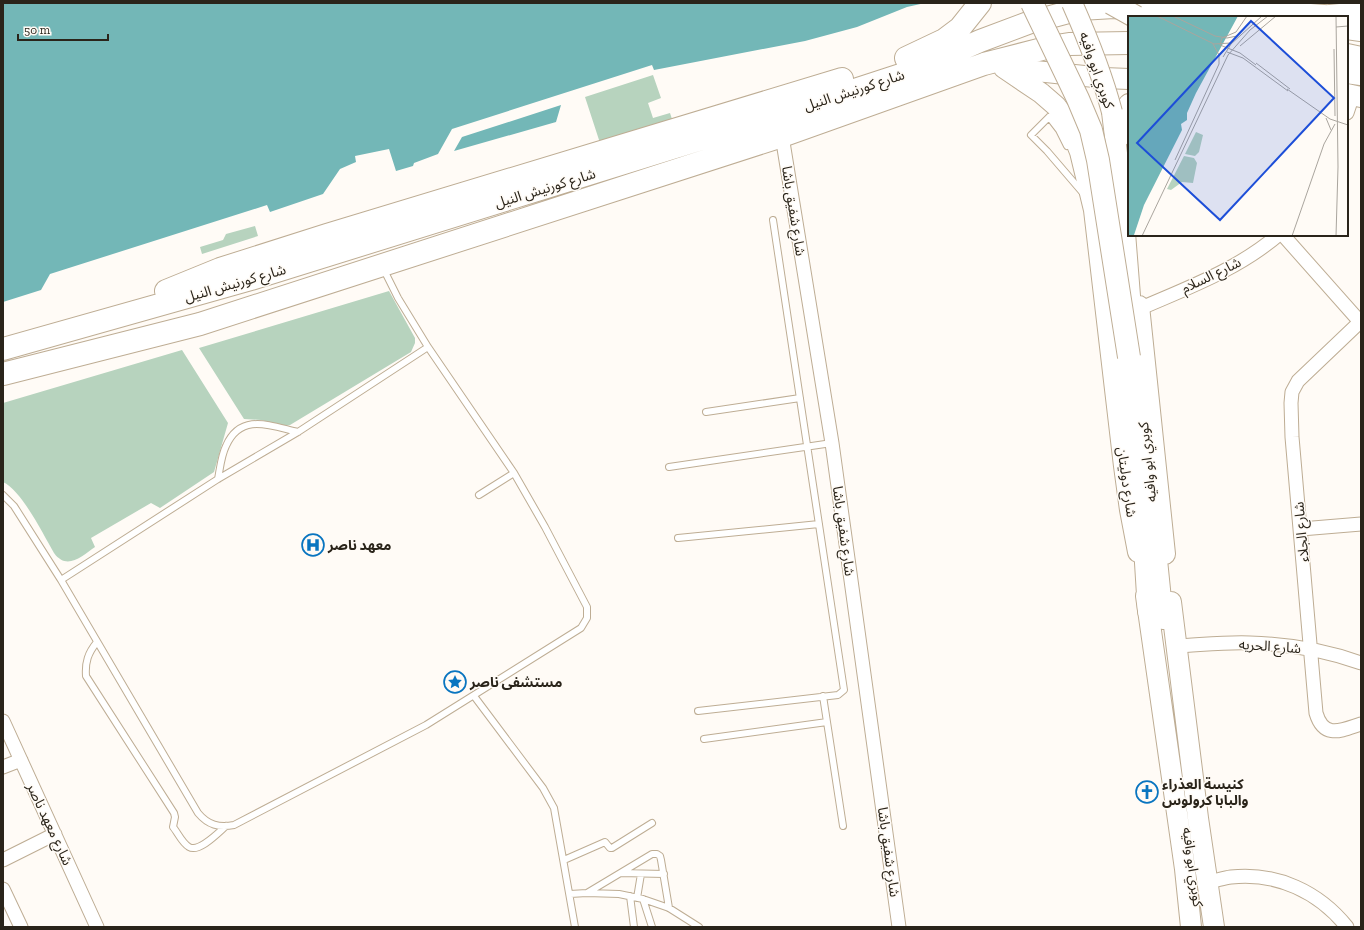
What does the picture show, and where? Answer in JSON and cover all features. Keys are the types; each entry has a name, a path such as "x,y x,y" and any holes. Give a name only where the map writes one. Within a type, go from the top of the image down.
{"highway":[{"path":"104,320 160,294 220,269 327,234 905,58 926,50 944,40 960,28 980,3"},
{"path":"1032,3 1078,98 1091,130 1098,160 1129,357 1138,434 1149,611"},
{"path":"1111,3 1134,16"},
{"path":"1206,3 1244,10 1325,16"},
{"name":"شارع كورنيش النيل","path":"3,349 251,279 875,84 910,72 1028,23 1084,5 1178,9 1247,16"},
{"path":"1344,16 1361,13"},
{"path":"1348,18 1361,20"},
{"path":"1348,28 1361,30"},
{"name":"شارع كورنيش النيل","path":"3,374 200,324 782,136 994,66 1028,52 1069,44 1128,43"},
{"path":"1028,52 1044,58 1062,59 1128,55"},
{"path":"1348,54 1361,54"},
{"path":"1348,54 1361,58"},
{"path":"1348,72 1361,74"},
{"path":"251,279 248,284 248,297 257,305"},
{"path":"192,296 202,305 203,318 200,324"}],"main road":[{"name":"كوبري ابو وافيه","path":"1084,5 1092,48 1112,112 1122,196 1134,338 1170,687 1201,927"},
{"name":"شارع كورنيش النيل","path":"994,66 1104,78 1128,79"},
{"name":"شارع دوليتان","path":"994,66 1041,93 1056,106 1068,122 1078,144 1094,210 1130,510 1149,611 1184,861 1191,927"},
{"path":"1128,105 1125,109 1121,122 1128,208"},
{"name":"شارع دوليتان","path":"1131,236 1166,564 1214,927"}],"street":[{"name":"شارع شفيق باشا","path":"782,136 832,442 899,927"},
{"name":"شارع السلام","path":"1139,309 1217,274 1266,245 1277,236"},
{"path":"1285,236 1361,322"},
{"name":"شارع الجلاء","path":"1361,322 1298,381 1292,392 1291,403 1292,437 1316,713 1318,720 1329,730 1338,732 1361,724"},
{"path":"1301,529 1361,524"},
{"name":"شارع الحريه","path":"1176,646 1250,643 1311,648 1361,663"},
{"name":"شارع معهد ناصر","path":"3,721 97,927"},
{"path":"3,768 21,760"},
{"path":"3,860 55,834"},
{"path":"1207,882 1231,877 1250,877 1280,881 1303,890 1324,903 1347,927"},
{"path":"3,889 21,927"}],"lane":[{"path":"1078,144 1069,149 1059,130 1049,118 1031,135 1084,193 1091,198"},
{"path":"698,711 838,695 844,690 773,220"},
{"path":"3,496 14,506 61,580 198,813 210,824 226,826 234,824 426,725 474,696 582,628 587,618 587,607 546,527 514,473 428,348 398,298 381,265"},
{"path":"61,580 218,479 298,432 428,348"},
{"path":"706,412 800,398"},
{"path":"218,479 225,447 232,435 242,427 253,423 298,432"},
{"path":"669,467 832,442"},
{"path":"479,495 514,473"},
{"path":"678,538 819,524"},
{"path":"97,642 91,649 87,658 85,667 86,676 174,813 175,817 173,827 187,846 197,849 203,846 226,826"},
{"path":"474,696 543,788 551,801 554,808 564,860 575,927"},
{"path":"823,696 843,826"},
{"path":"704,739 827,722"},
{"path":"564,860 604,842 612,848 652,823"},
{"path":"587,893 652,854 657,854 660,856 661,860 669,908"},
{"path":"621,873 664,874"},
{"path":"641,874 640,899 652,927"},
{"path":"570,894 619,894 630,896 669,908 699,927"},
{"path":"630,896 634,927"}],"green space":[{"path":"653,75 661,98 648,103 653,118 670,113 672,119 600,143 585,97"},
{"path":"255,226 258,236 202,254 200,247 223,240 226,234"},
{"path":"389,291 415,338 415,343 411,352 290,425 285,426 261,420 244,419 199,348"},
{"path":"182,350 228,423 214,472 160,508 151,503 91,538 95,547 80,558 64,561 54,553 25,503 10,487 3,482 3,403"}],"water":[{"path":"3,3 925,3 907,7 857,27 805,41 654,70 652,65 452,129 438,154 414,163 413,166 396,171 389,149 355,156 356,162 340,169 323,194 270,212 267,205 50,274 41,290 3,302"},
{"path":"561,105 556,122 454,151 462,137"}],"place":[{"name":"معهد ناصر","path":"313,545"},
{"name":"مستشفى ناصر","path":"455,682"},
{"name":"كنيسة العذراء والبابا كرولوس","path":"1147,792"}]}
